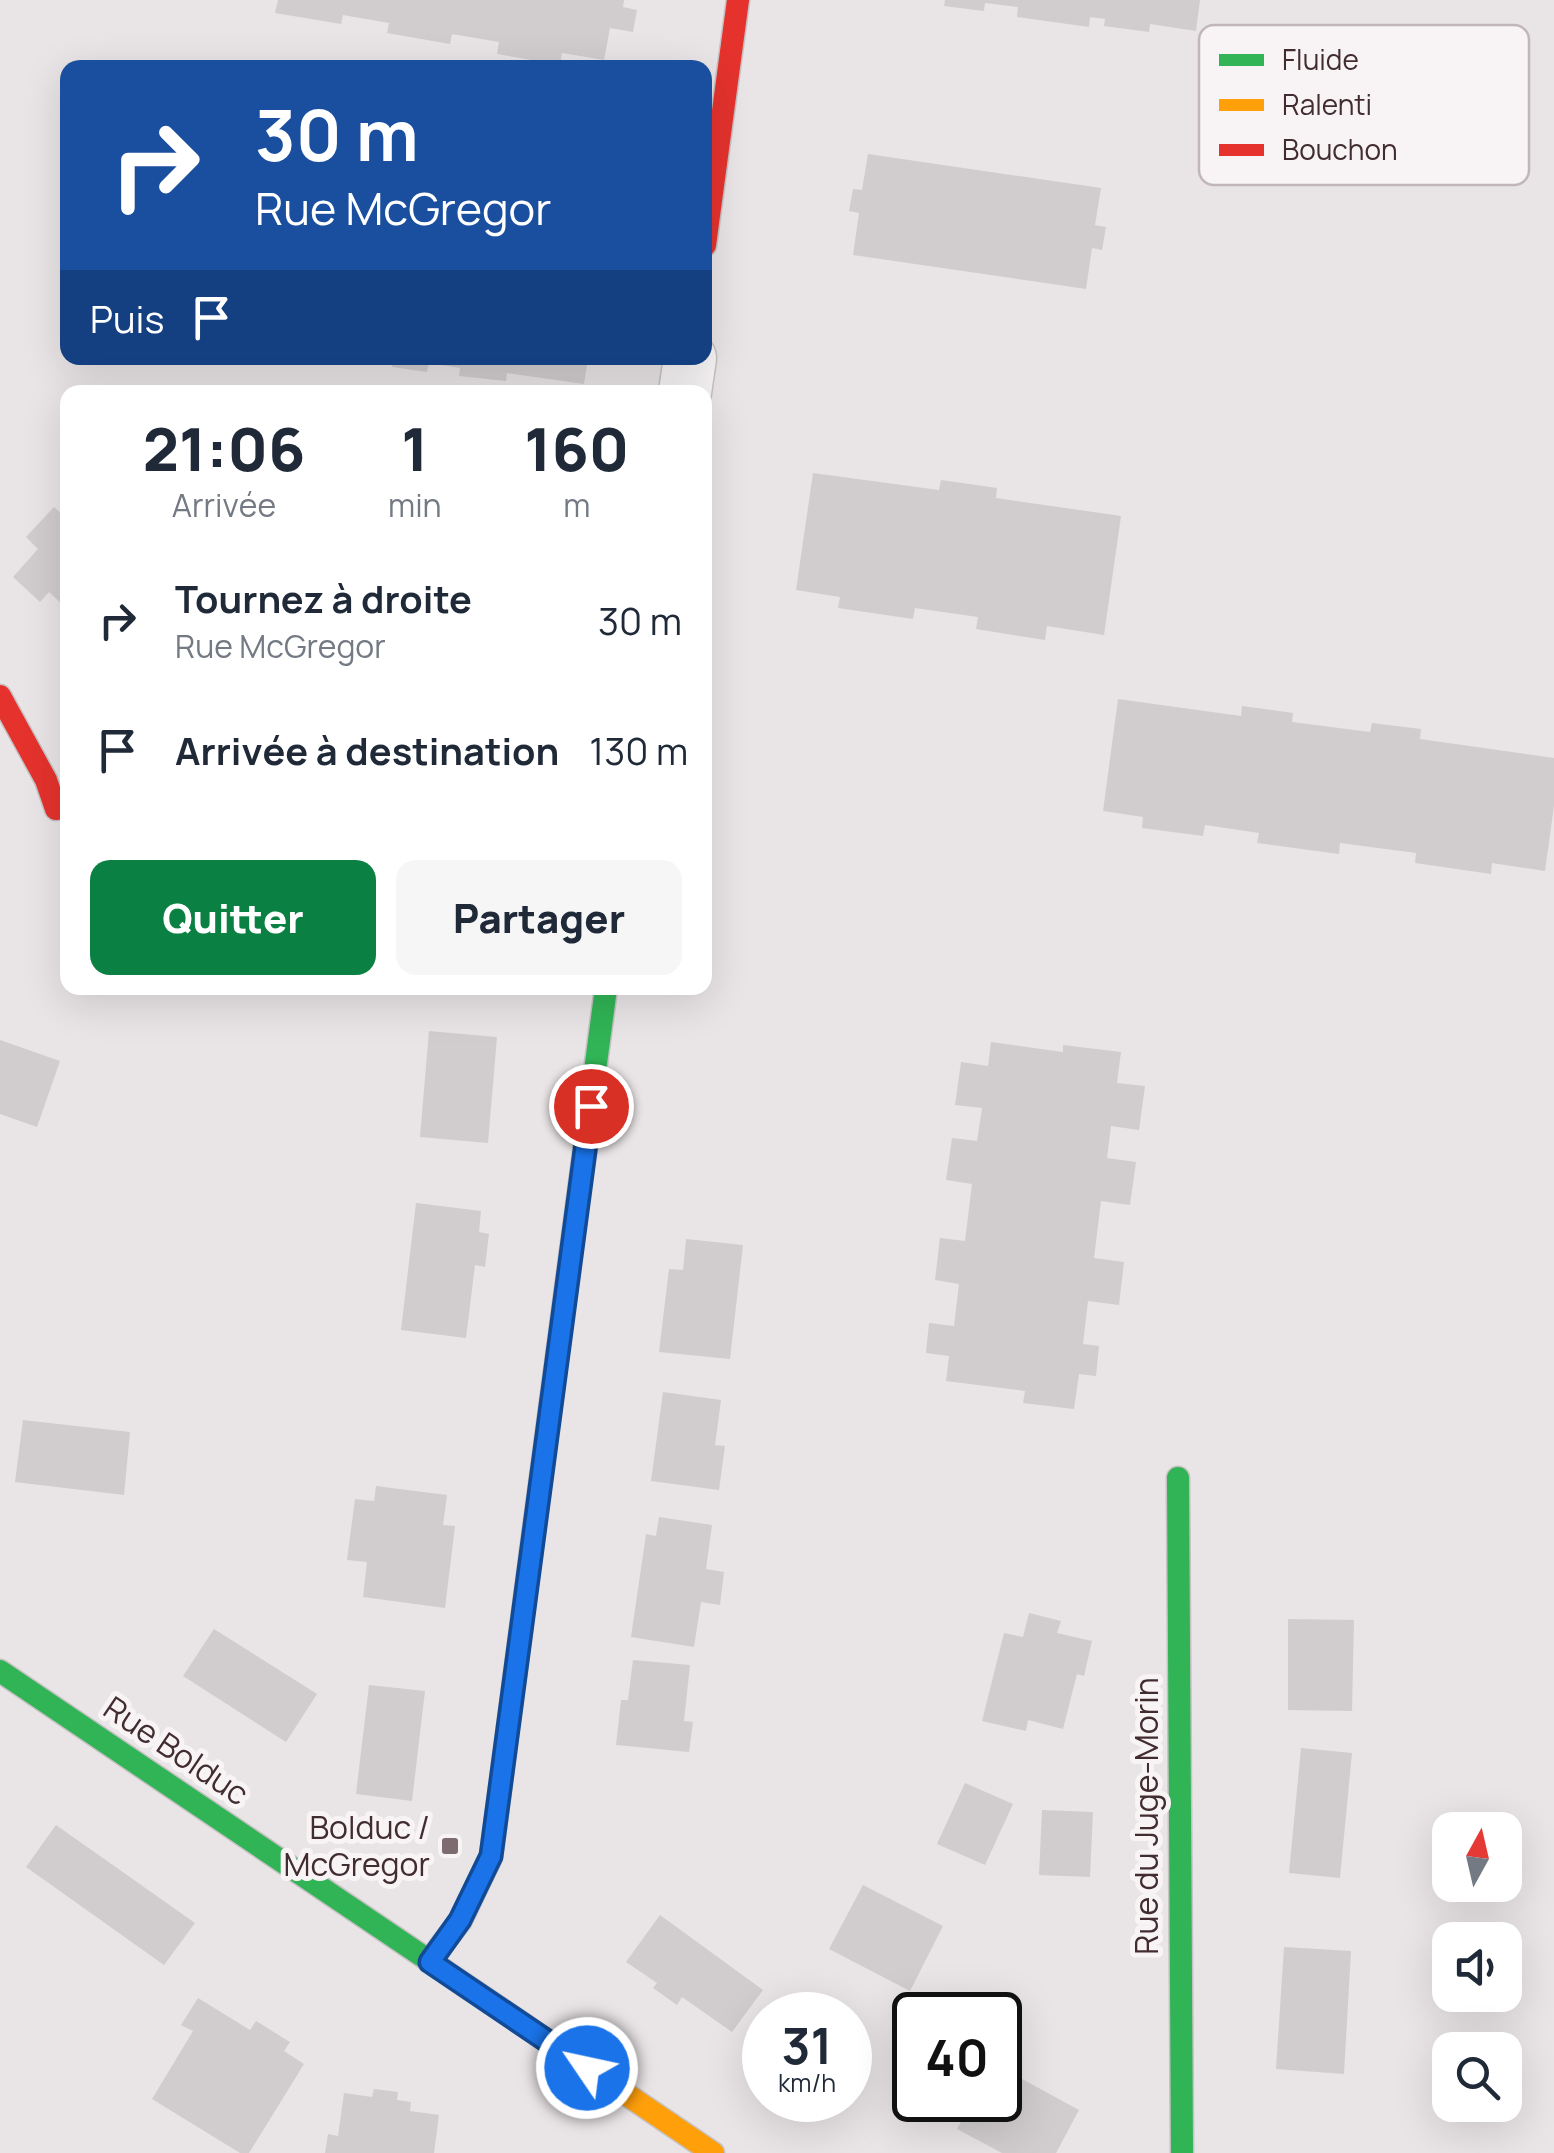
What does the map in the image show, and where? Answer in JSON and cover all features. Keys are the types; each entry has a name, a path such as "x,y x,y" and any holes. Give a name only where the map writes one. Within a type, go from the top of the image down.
{"street":[{"path":"712,193 738,0"},
{"path":"0,696 46,780 56,809"},
{"path":"430,1962 460,1920 491,1856 605,995"},
{"name":"Rue du Juge-Morin","path":"1178,1478 1182,2153"},
{"name":"Rue Bolduc","path":"0,1671 713,2153"}],"building":[{"path":"278,0 624,0 623,7 637,10 633,32 610,28 604,60 562,53 561,60 531,60 497,54 499,42 452,34 450,44 387,33 389,23 343,15 341,24 275,13"},
{"path":"945,0 1200,0 1196,31 1150,24 1149,32 1104,26 1105,19 1090,17 1089,27 1017,17 1018,7 985,3 984,11 944,6"},
{"path":"868,154 1101,188 1095,225 1106,227 1102,250 1092,248 1086,289 853,255 859,213 849,211 853,189 862,190"},
{"path":"392,365 429,365 427,372"},
{"path":"441,365 587,365 584,384 507,373 506,381 459,376 460,368"},
{"path":"813,473 939,490 941,480 997,488 996,498 1121,516 1104,635 1047,626 1045,640 976,629 978,617 915,608 913,619 838,608 840,597 796,590"},
{"path":"54,507 60,512 60,602 49,592 40,602 13,577 38,549 26,537"},
{"path":"1118,699 1241,716 1242,706 1293,713 1292,722 1370,732 1372,723 1421,729 1420,739 1554,758 1554,806 1545,871 1492,863 1491,874 1415,863 1416,853 1340,843 1339,854 1257,843 1259,833 1205,825 1203,836 1142,828 1143,817 1103,811"},
{"path":"429,1031 497,1037 488,1143 420,1137"},
{"path":"0,1040 60,1061 37,1127 0,1114"},
{"path":"991,1042 1063,1052 1063,1045 1121,1052 1117,1083 1145,1086 1139,1130 1111,1126 1107,1158 1136,1162 1130,1205 1101,1201 1094,1258 1124,1262 1119,1305 1088,1301 1083,1344 1099,1346 1096,1376 1079,1374 1074,1409 1023,1403 1025,1391 946,1381 949,1356 926,1353 929,1323 954,1326 959,1284 935,1280 940,1238 965,1241 972,1184 946,1180 952,1138 977,1141 982,1108 955,1105 961,1062 988,1066"},
{"path":"416,1203 481,1211 479,1232 489,1234 485,1267 475,1265 466,1338 401,1330"},
{"path":"686,1239 743,1245 730,1359 659,1352 669,1269 683,1270"},
{"path":"663,1392 721,1400 715,1445 725,1446 719,1490 651,1481"},
{"path":"23,1420 130,1432 124,1495 15,1482"},
{"path":"376,1486 447,1495 443,1525 455,1526 445,1608 363,1597 367,1562 347,1560 355,1499 374,1501"},
{"path":"659,1517 712,1525 706,1569 724,1572 720,1605 701,1602 694,1647 631,1637 646,1534 656,1536"},
{"path":"1029,1613 1061,1621 1057,1633 1092,1641 1084,1676 1077,1674 1063,1729 1028,1720 1026,1731 982,1721 1004,1633 1023,1637"},
{"path":"1288,1619 1354,1620 1352,1711 1288,1710"},
{"path":"214,1629 317,1694 286,1742 183,1676"},
{"path":"633,1660 690,1665 684,1721 693,1722 689,1752 616,1745 621,1700 628,1700"},
{"path":"369,1685 425,1691 412,1801 356,1794"},
{"path":"1301,1748 1352,1753 1340,1878 1289,1873"},
{"path":"965,1783 1013,1804 985,1865 937,1844"},
{"path":"1042,1810 1093,1812 1090,1877 1039,1875"},
{"path":"56,1825 195,1923 164,1965 26,1867"},
{"path":"863,1885 943,1926 910,1991 829,1949"},
{"path":"660,1915 763,1990 742,1992 742,2018 732,2032 682,1997 677,2005 653,1988 657,1983 626,1962"},
{"path":"1284,1947 1351,1951 1344,2074 1276,2069"},
{"path":"198,1998 250,2030 256,2021 290,2042 284,2051 304,2064 249,2153 240,2153 152,2099 193,2031 181,2025"},
{"path":"1022,2079 1079,2110 1056,2153 1002,2153 957,2129 961,2122 1022,2122"},
{"path":"374,2089 398,2092 397,2100 411,2102 410,2111 439,2115 434,2153 325,2153 328,2134 338,2136 344,2093 372,2097"}],"traffic: fast":[{"path":"531,1552 605,995"},
{"path":"1178,1478 1182,2153"},
{"path":"0,1671 443,1970"}],"traffic: slow":[{"path":"429,1961 461,1920 491,1857 531,1552"},
{"path":"443,1970 713,2153"}],"traffic: jam":[{"path":"712,193 738,0"},
{"path":"0,696 46,780 56,809"}],"place":[{"name":"Bolduc / McGregor","path":"450,1846"}],"route":[{"path":"587,2068 430,1962 478,1889 491,1856 591,1106"}]}
